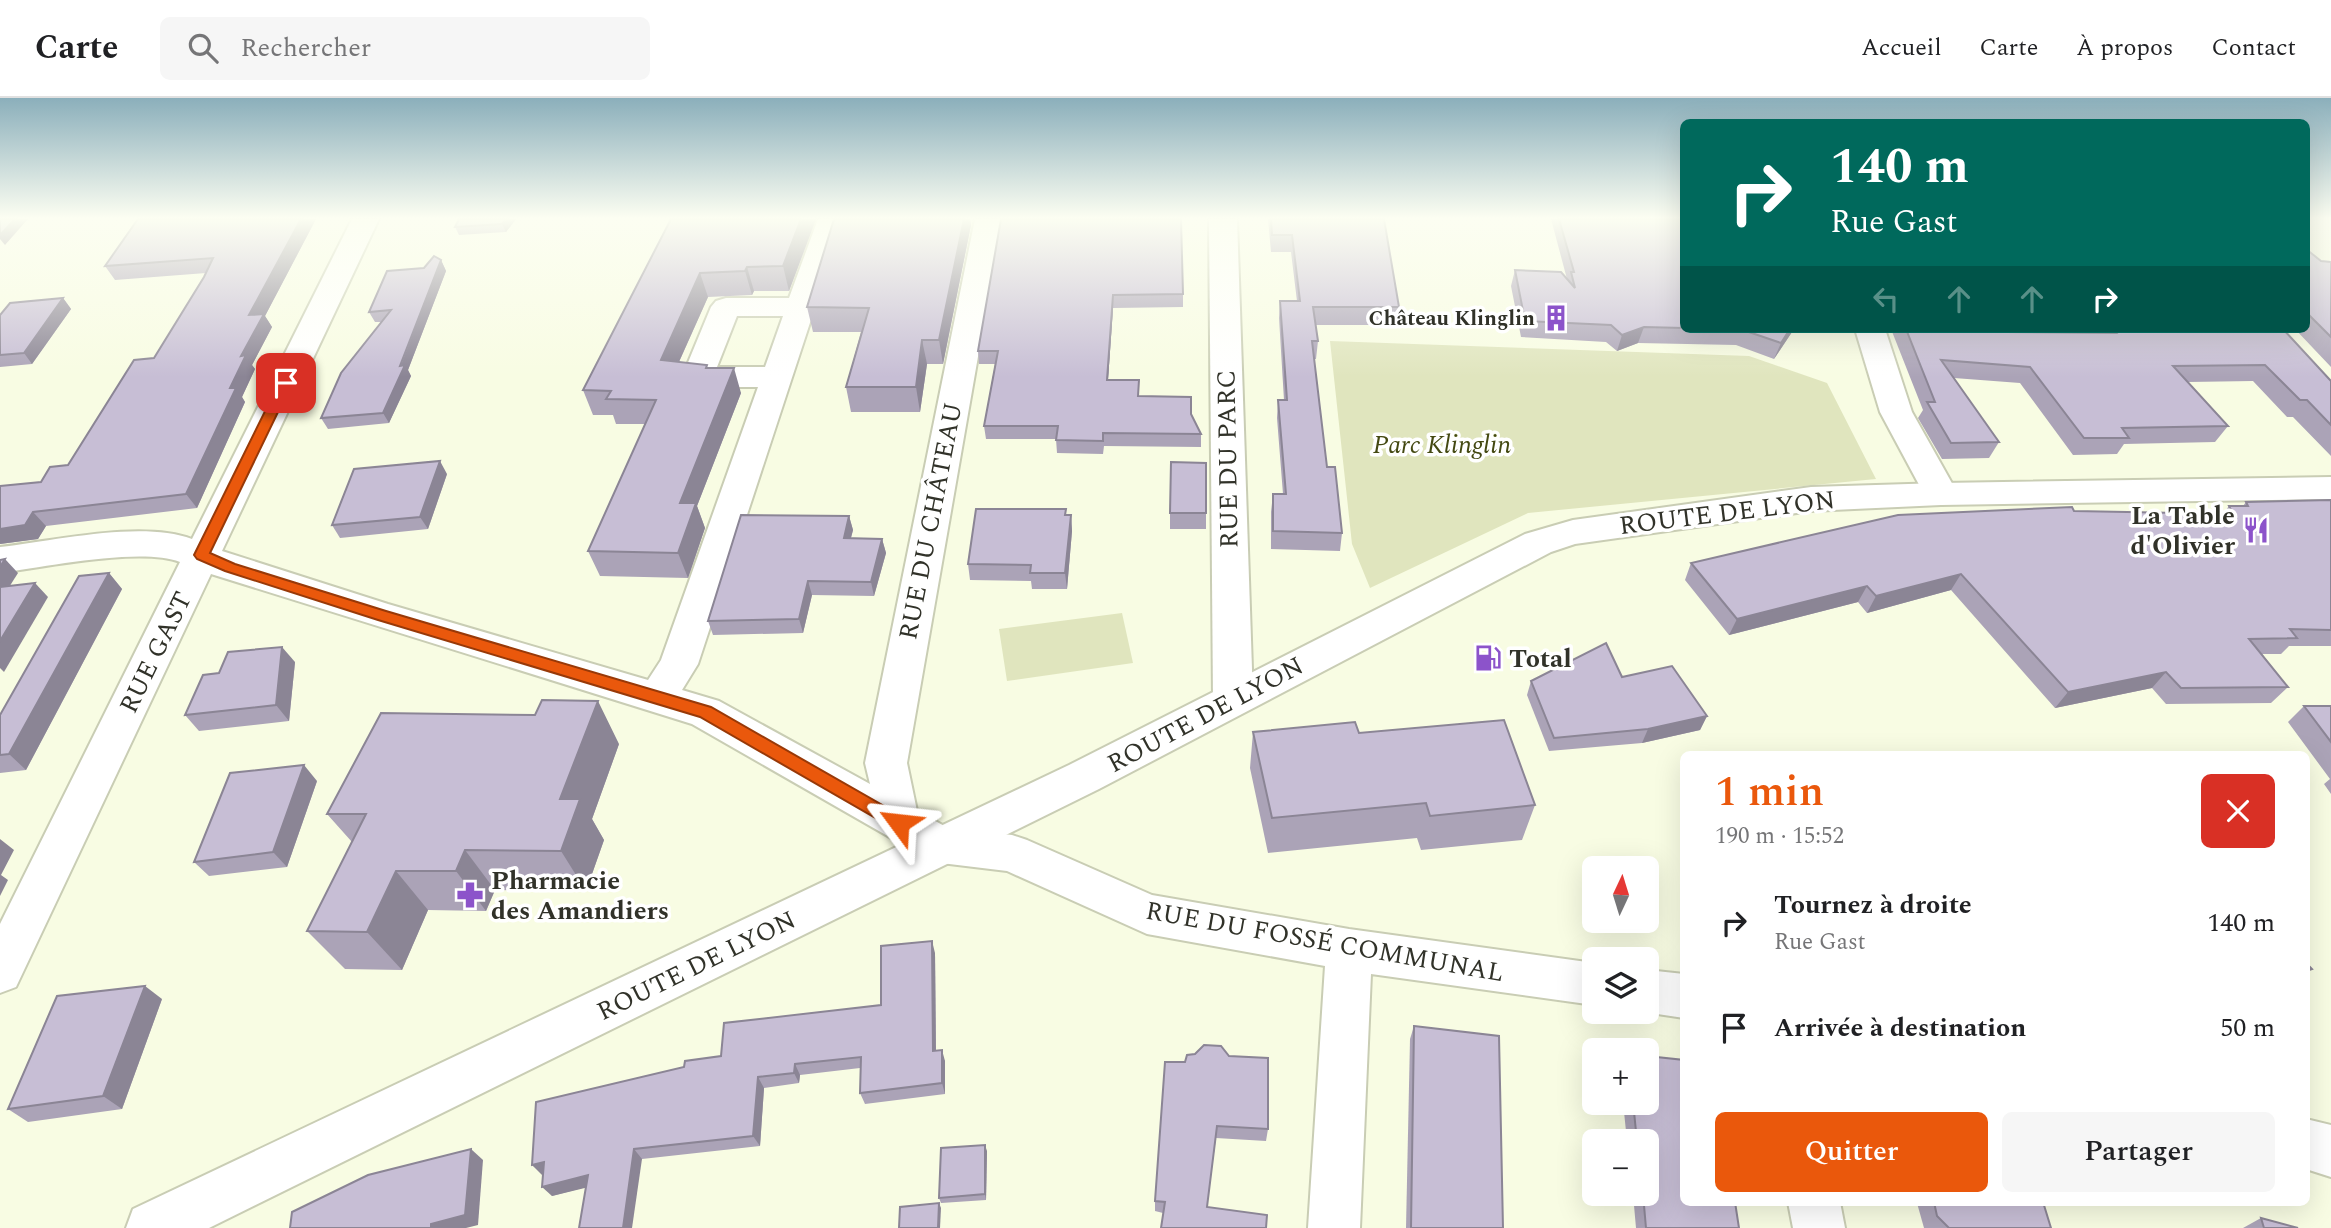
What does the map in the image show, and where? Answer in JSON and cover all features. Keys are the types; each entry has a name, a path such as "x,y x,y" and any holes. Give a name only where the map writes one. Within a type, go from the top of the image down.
{"street":[{"name":"RUE GAST","path":"0,972 339,272"},
{"path":"657,697 679,664 813,272"},
{"name":"RUE DU CHÂTEAU","path":"899,823 886,763 979,272"},
{"name":"RUE DU PARC","path":"1224,272 1233,699"},
{"path":"775,377 698,377 726,307 801,307"},
{"path":"1871,333 1896,412 1941,494"},
{"name":"ROUTE DE LYON","path":"152,1228 1084,777 1455,583 1538,543 1573,532 1811,499 1941,494 2331,488"},
{"path":"0,560 132,544 169,544 230,568 383,616 705,712 942,845"},
{"path":"76,585 97,549"},
{"name":"RUE DU FOSSÉ COMMUNAL","path":"942,845 1012,853 1147,914 1349,950 1582,982"},
{"path":"1334,1228 1349,950"},
{"path":"1659,993 1680,995"},
{"path":"2310,1145 2331,1151"},
{"path":"1815,1206 1819,1228"}],"green space":[{"name":"Parc Klinglin","path":"1330,341 1749,356 1827,383 1876,479 1528,513 1370,588 1352,544"},
{"path":"1122,613 1133,663 1007,681 999,629"}],"building":[{"path":"206,272 272,272 249,315 264,314 241,356 246,355 230,388 236,388 186,494 33,512 25,525 0,529 0,486 41,482 50,467 68,465 134,360 154,358"},
{"path":"387,272 436,272 400,366 405,365 383,413 321,418 341,373 391,310 369,312"},
{"path":"644,272 728,272 700,273 661,360 707,365 706,368 734,368 680,503 696,503 678,553 588,551 656,400 606,399 611,391 583,390"},
{"path":"818,272 953,272 939,340 922,340 916,387 846,387 869,308 807,307"},
{"path":"992,272 1182,272 1183,294 1113,295 1107,380 1139,380 1138,396 1191,397 1191,414 1201,434 1103,433 1103,441 1056,440 1058,426 984,426 998,351 978,351"},
{"path":"1296,272 1393,272 1399,307 1313,307 1318,341 1312,341 1327,467 1335,467 1342,533 1273,531 1273,494 1286,494 1278,400 1287,400 1280,301 1300,301"},
{"path":"1515,272 1561,272 1575,288 1571,272 1680,272 1680,328 1644,327 1622,335 1611,325 1525,321"},
{"path":"2310,272 2331,272 2331,337 2310,316"},
{"path":"63,298 24,353 0,355 0,315 10,303"},
{"path":"1752,333 1787,333 1781,343"},
{"path":"1908,333 2287,333 2331,381 2331,425 2307,400 2300,400 2265,365 2173,366 2228,426 2122,428 2129,438 2084,438 2030,367 1941,360 1999,442 1951,443 1927,402 1935,402"},
{"path":"440,461 420,517 332,525 354,469"},
{"path":"1171,462 1206,463 1206,513 1170,513"},
{"path":"2331,500 2331,630 2290,629 2297,638 2249,639 2288,687 2181,688 2166,672 2068,692 1961,574 1876,596 1867,586 1737,619 1691,563 1898,515 2072,507 2074,511 2233,514 2229,506 2248,506 2246,502"},
{"path":"976,509 1066,509 1065,515 1071,515 1065,573 1030,573 1031,565 968,564"},
{"path":"741,515 849,516 844,538 882,539 871,582 808,581 799,619 708,621"},
{"path":"109,573 9,754 0,755 0,715 79,576"},
{"path":"35,583 0,641 0,587"},
{"path":"1606,643 1622,677 1672,666 1707,716 1648,729 1554,738 1531,681"},
{"path":"282,647 276,705 185,715 203,675 219,673 228,652"},
{"path":"542,700 598,701 560,799 580,799 561,851 465,850 456,871 396,871 367,932 307,931 366,814 327,814 381,713 535,715"},
{"path":"2304,706 2331,706 2331,742"},
{"path":"1504,720 1535,805 1430,816 1426,803 1272,818 1253,732 1355,722 1359,733"},
{"path":"304,765 273,852 194,862 230,773"},
{"path":"932,941 933,1051 942,1050 942,1083 860,1093 861,1057 795,1064 794,1073 758,1077 753,1136 634,1149 623,1228 579,1228 588,1175 542,1187 544,1162 532,1165 536,1102 684,1067 685,1061 721,1056 724,1023 881,1005 881,946"},
{"path":"145,986 103,1096 8,1109 57,996"},
{"path":"1414,1026 1499,1036 1503,1228 1411,1228"},
{"path":"1204,1045 1221,1046 1229,1056 1268,1058 1268,1129 1217,1126 1207,1207 1267,1215 1266,1228 1161,1228 1165,1202 1155,1201 1165,1062 1185,1062 1187,1055 1195,1054"},
{"path":"1659,1057 1680,1060 1680,1206 1736,1206 1739,1228 1646,1228 1644,1206 1659,1206 1659,1129 1636,1129 1634,1115 1659,1115"},
{"path":"985,1145 985,1194 939,1198 941,1148"},
{"path":"471,1149 465,1215 431,1224 431,1228 290,1228 292,1212 368,1175"},
{"path":"939,1203 938,1228 899,1228 900,1207"},
{"path":"1935,1206 2044,1206 2051,1228 1949,1228 1937,1216"},
{"path":"2261,1218 2298,1228 2264,1228"}],"place":[{"name":"Château Klinglin","path":"1556,318"},
{"name":"La Table d'Olivier","path":"2256,530"},
{"name":"Total","path":"1488,658"},
{"name":"Pharmacie des Amandiers","path":"470,895"}],"route":[{"path":"286,383 202,555 230,568 383,616 705,712 899,823"}]}
